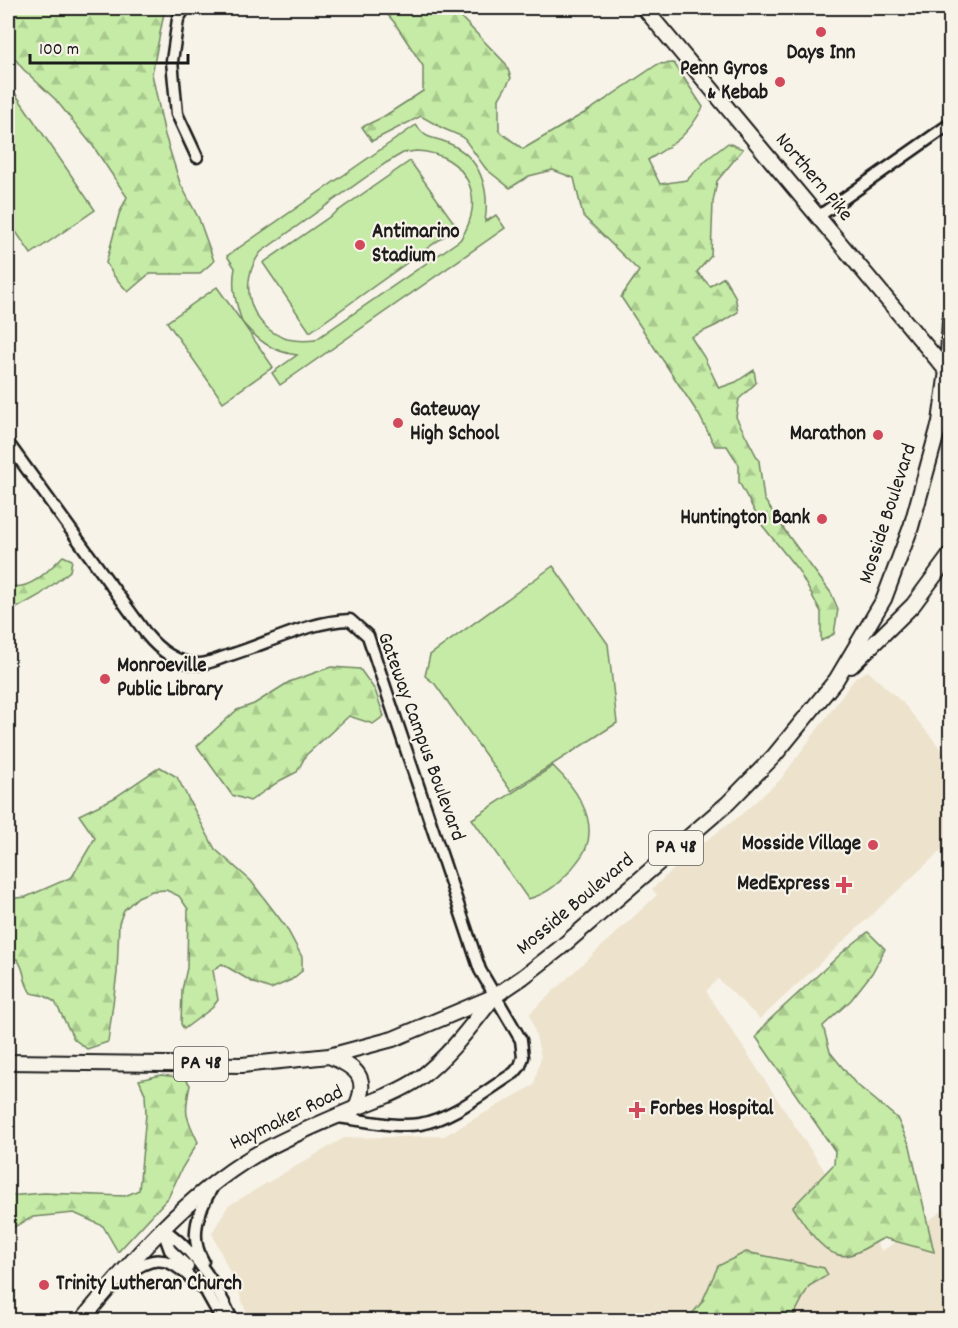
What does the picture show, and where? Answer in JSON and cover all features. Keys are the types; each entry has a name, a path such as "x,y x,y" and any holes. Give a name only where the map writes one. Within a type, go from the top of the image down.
{"main road":[{"name":"Northern Pike","path":"644,8 949,373"},
{"name":"Mosside Boulevard","path":"8,1062 242,1065 329,1056 393,1039 495,996 559,949 728,802 774,756 836,680 884,599 911,527 940,422 949,373 951,320"},
{"path":"836,680 913,605 951,555"},
{"name":"Haymaker Road","path":"82,1320 162,1228 217,1181 275,1144 390,1094 420,1077 462,1038 495,996"},
{"path":"329,1056 347,1064 360,1077 362,1092 355,1109"}],"street":[{"path":"185,8 178,20 172,60 177,114 197,157"},
{"path":"819,216 951,124"},
{"name":"Gateway Campus Boulevard","path":"8,443 147,635 177,660 198,665 251,649 329,620 350,620 368,636 480,970 516,1030 523,1050 520,1066 514,1073 458,1109 438,1118 420,1124 395,1124 336,1117"},
{"path":"217,1181 198,1216 195,1239 201,1258 208,1270 210,1289 222,1320"},
{"path":"162,1228 170,1250 210,1289 232,1320"},
{"path":"108,1289 144,1263 164,1260 172,1262 210,1289"}],"shaded area":[{"name":"Forbes Hospital","path":"868,671 903,703 950,760 950,842 760,1019 718,979 706,991 824,1170 882,1251 950,1206 950,1320 249,1320 212,1233 228,1206 344,1138 444,1136 534,1085 541,1056 530,1013 657,895 652,889 703,843 737,818 780,780 856,677"}],"green space":[{"path":"8,8 165,8 152,74 165,135 180,183 199,219 214,261 199,274 149,274 128,292 114,276 106,263 119,214 127,197 93,146 55,99 23,69 8,50"},
{"path":"382,8 452,8 506,64 511,78 499,99 499,131 523,149 591,109 658,64 674,63 703,107 692,125 680,138 648,160 660,184 687,180 706,160 728,143 743,149 717,181 713,202 711,256 697,272 710,286 724,277 735,296 738,312 691,337 719,388 736,382 754,370 756,383 739,399 736,417 759,461 764,499 831,593 838,609 834,634 821,641 821,612 798,570 762,525 739,482 739,465 727,446 715,446 699,415 621,297 639,271 583,216 574,178 553,170 529,176 510,188 486,169 463,137 421,116 372,141 362,127 383,117 423,91 423,66"},
{"path":"8,83 95,210 31,254 8,220"},
{"path":"416,125 427,136 459,149 476,165 481,175 486,198 485,222 496,215 505,228 280,385 272,373 297,355 273,348 242,322 236,302 235,268 227,256","holes":["416,151 434,154 460,169 468,181 472,194 472,209 460,240 315,340 287,339 264,325 256,314 249,290 254,264 261,252 403,153"]},
{"name":"Antimarino Stadium","path":"410,161 457,227 310,332 263,263"},
{"path":"217,287 273,367 223,402 167,322"},
{"path":"63,556 72,560 70,571 40,595 8,613 8,585 16,587 31,583"},
{"path":"553,566 608,644 617,723 511,791 435,684 425,676 430,655"},
{"path":"331,667 360,669 375,690 384,716 373,724 349,716 306,755 297,772 250,801 232,795 197,746 237,710 254,704 289,682"},
{"path":"553,766 582,802 589,825 589,836 583,854 570,871 546,892 528,899 472,819"},
{"path":"160,767 177,777 215,849 251,881 286,927 302,957 302,971 291,980 271,989 254,983 222,964 213,970 218,1000 212,1008 184,1029 181,1024 182,990 187,968 188,909 179,896 166,890 152,891 138,897 124,910 119,923 117,973 108,1042 87,1049 74,1039 55,1002 45,996 31,993 17,959 8,960 8,899 26,897 72,877 95,838 79,815 114,798"},
{"path":"868,932 885,949 872,973 851,1000 823,1026 830,1052 855,1083 897,1118 910,1146 934,1252 884,1238 854,1254 841,1256 824,1247 810,1232 793,1207 834,1164 835,1151 756,1037 765,1024 844,951"},
{"path":"161,1075 185,1078 190,1085 187,1114 198,1142 182,1168 168,1198 118,1252 103,1226 74,1213 33,1217 8,1230 8,1196 44,1193 125,1196 139,1190 146,1114 145,1094 139,1080"},
{"path":"746,1252 824,1268 828,1275 809,1286 794,1315 776,1316 770,1320 687,1320 702,1302 718,1266"}],"place":[{"name":"Days Inn","path":"821,32"},
{"name":"Penn Gyros & Kebab","path":"780,82"},
{"name":"Antimarino Stadium","path":"360,245"},
{"name":"Gateway High School","path":"398,423"},
{"name":"Marathon","path":"878,435"},
{"name":"Huntington Bank","path":"822,519"},
{"name":"Monroeville Public Library","path":"105,679"},
{"name":"Mosside Village","path":"873,845"},
{"name":"MedExpress","path":"844,885"},
{"name":"Forbes Hospital","path":"637,1110"},
{"name":"Trinity Lutheran Church","path":"44,1285"}]}
